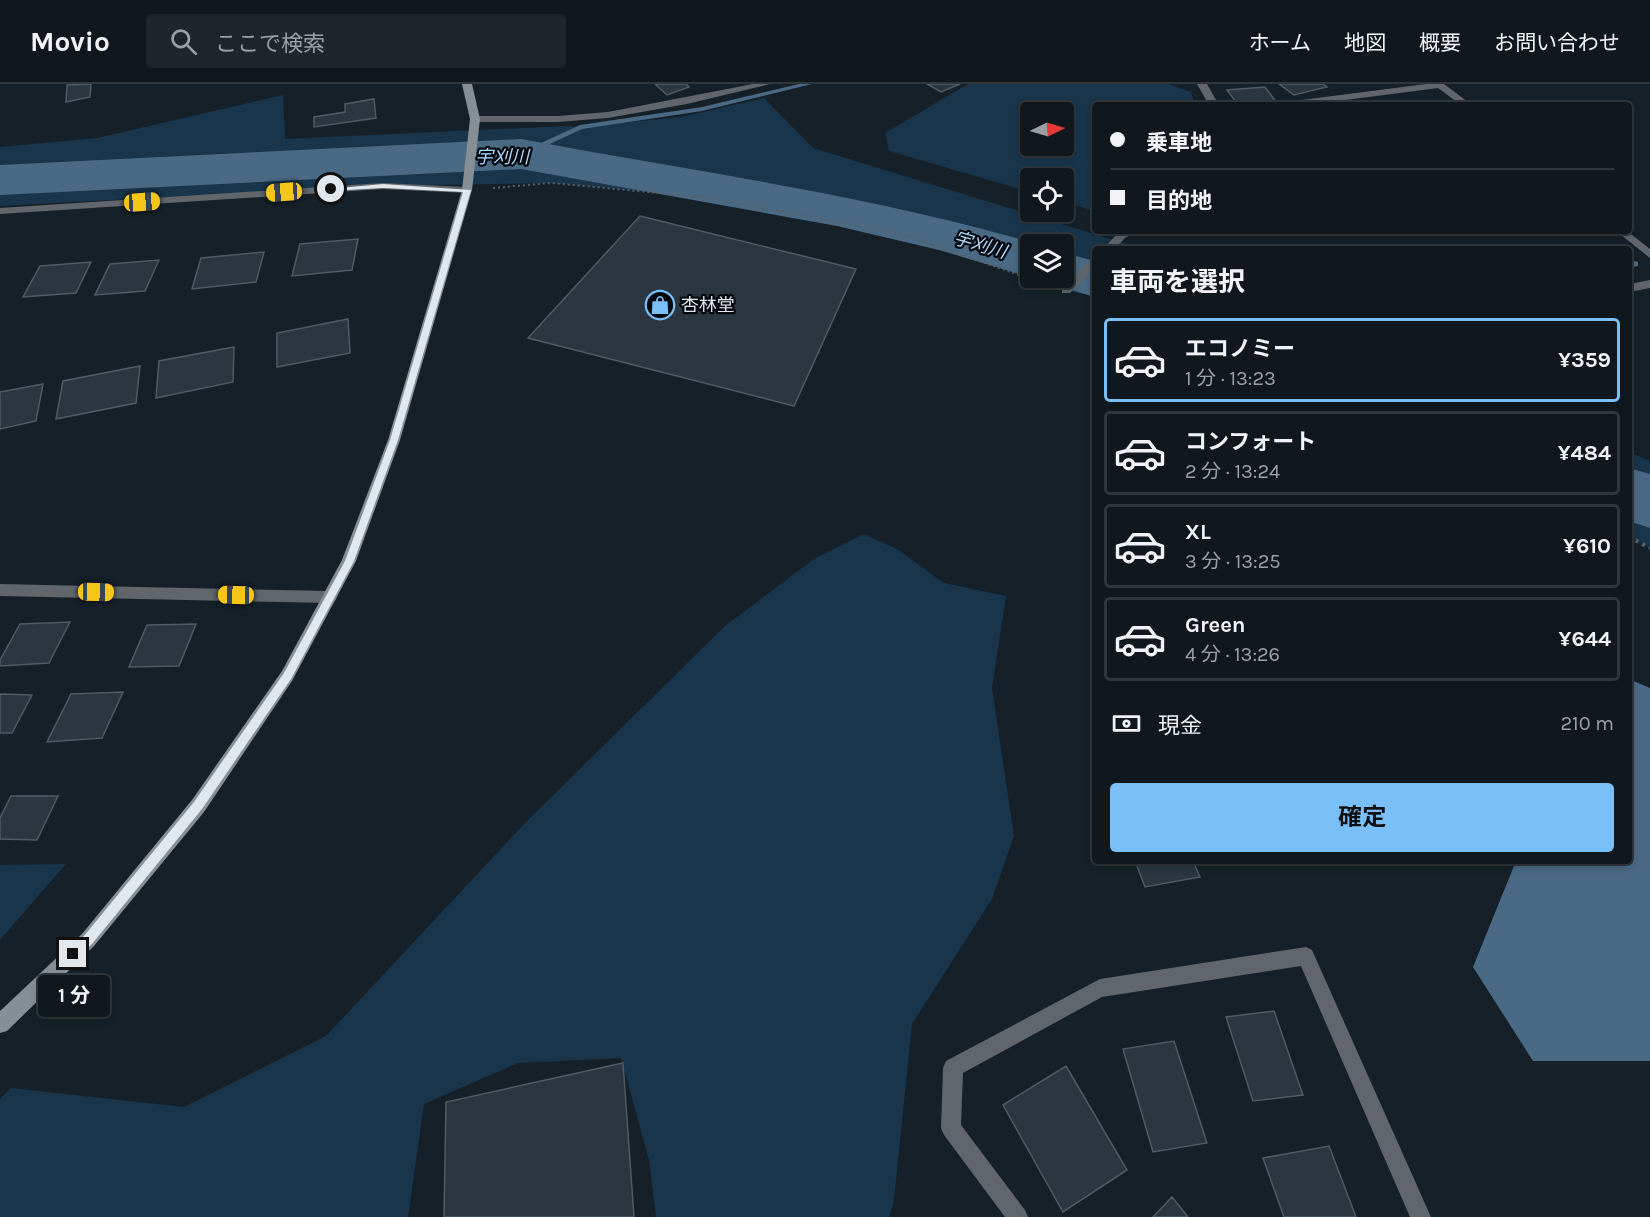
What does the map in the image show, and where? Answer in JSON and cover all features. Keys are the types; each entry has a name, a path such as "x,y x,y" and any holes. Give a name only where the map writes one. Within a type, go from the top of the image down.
{"street":[{"path":"0,1024 88,940 198,806 287,676 349,561 394,440 467,190 475,119 467,84"},
{"path":"475,119 534,120 607,115 695,100 765,84"},
{"path":"1202,84 1212,102"},
{"path":"1309,102 1438,84 1463,102"},
{"path":"0,211 378,186 467,190"},
{"path":"1111,246 1125,234"},
{"path":"1624,234 1650,255"},
{"path":"1066,290 1092,265"},
{"path":"1632,287 1650,284"},
{"path":"1,592 330,597"},
{"path":"1018,1217 951,1128 953,1068 1100,988 1306,956 1420,1217"}],"path":[{"path":"467,190 551,183 702,197 900,234 1066,290"},
{"path":"1632,539 1650,548"}],"shaded area":[{"path":"968,84 1168,84 1191,92 1194,102 1092,102 1092,210 1074,205 1074,168 1020,168 1020,189 889,151 885,133"},
{"path":"283,95 285,139 580,127 681,117 764,98 813,148 1020,211 1020,222 1055,222 1133,246 1092,246 1092,296 1060,288 1074,288 1074,234 1020,234 1020,275 900,234 702,197 551,183 378,186 0,206 0,147 97,138"},
{"path":"1632,453 1650,461 1650,548 1632,539"},
{"path":"864,534 897,549 944,583 1006,596 992,688 1014,836 992,899 912,1024 894,1200 889,1217 656,1217 649,1160 621,1058 518,1063 424,1104 408,1217 0,1217 0,1099 11,1088 184,1107 326,1036 525,823 725,626 814,559"},
{"path":"1632,680 1650,688 1650,1061 1533,1061 1473,967 1515,864 1632,864"},
{"path":"66,864 0,940 0,865"}],"building":[{"path":"91,84 90,97 66,102 67,85"},
{"path":"655,84 686,84 689,87 667,95"},
{"path":"927,84 960,84 941,92"},
{"path":"1279,84 1323,84 1327,87 1294,95"},
{"path":"1265,87 1276,102 1236,102 1227,90"},
{"path":"374,99 376,118 314,127 314,117 345,112 345,104"},
{"path":"640,216 856,269 794,406 528,338"},
{"path":"358,239 352,270 292,276 300,244"},
{"path":"264,252 256,282 192,289 201,258"},
{"path":"159,260 145,291 95,295 110,264"},
{"path":"91,262 76,293 23,297 40,266"},
{"path":"348,319 350,353 277,367 277,333"},
{"path":"234,347 233,382 156,398 159,361"},
{"path":"140,366 136,403 56,419 63,381"},
{"path":"43,384 36,421 0,429 0,392"},
{"path":"70,622 49,663 0,666 0,660 20,624"},
{"path":"196,624 179,666 129,667 147,625"},
{"path":"123,692 102,738 47,742 71,694"},
{"path":"0,694 32,695 12,733 0,733"},
{"path":"11,796 58,796 37,840 0,839 0,818"},
{"path":"1136,864 1194,864 1200,877 1145,887"},
{"path":"1274,1011 1303,1095 1253,1101 1226,1017"},
{"path":"1174,1041 1207,1143 1153,1152 1123,1049"},
{"path":"623,1063 634,1217 444,1217 446,1102"},
{"path":"1066,1066 1127,1170 1063,1212 1003,1105"},
{"path":"1329,1146 1356,1217 1284,1217 1263,1158"},
{"path":"1172,1197 1188,1217 1153,1217"}],"waterway":[{"path":"521,154 580,127 702,109 808,84"},
{"name":"宇刈川","path":"0,180 521,154 837,210 954,237 1020,257"},
{"name":"宇刈川","path":"1074,273 1092,279"},
{"name":"宇刈川","path":"1632,494 1650,502"}],"place":[{"name":"杏林堂","path":"660,305"}],"route":[{"path":"73,954 88,940 198,806 287,676 349,561 394,440 467,190 383,186 331,189"}]}
